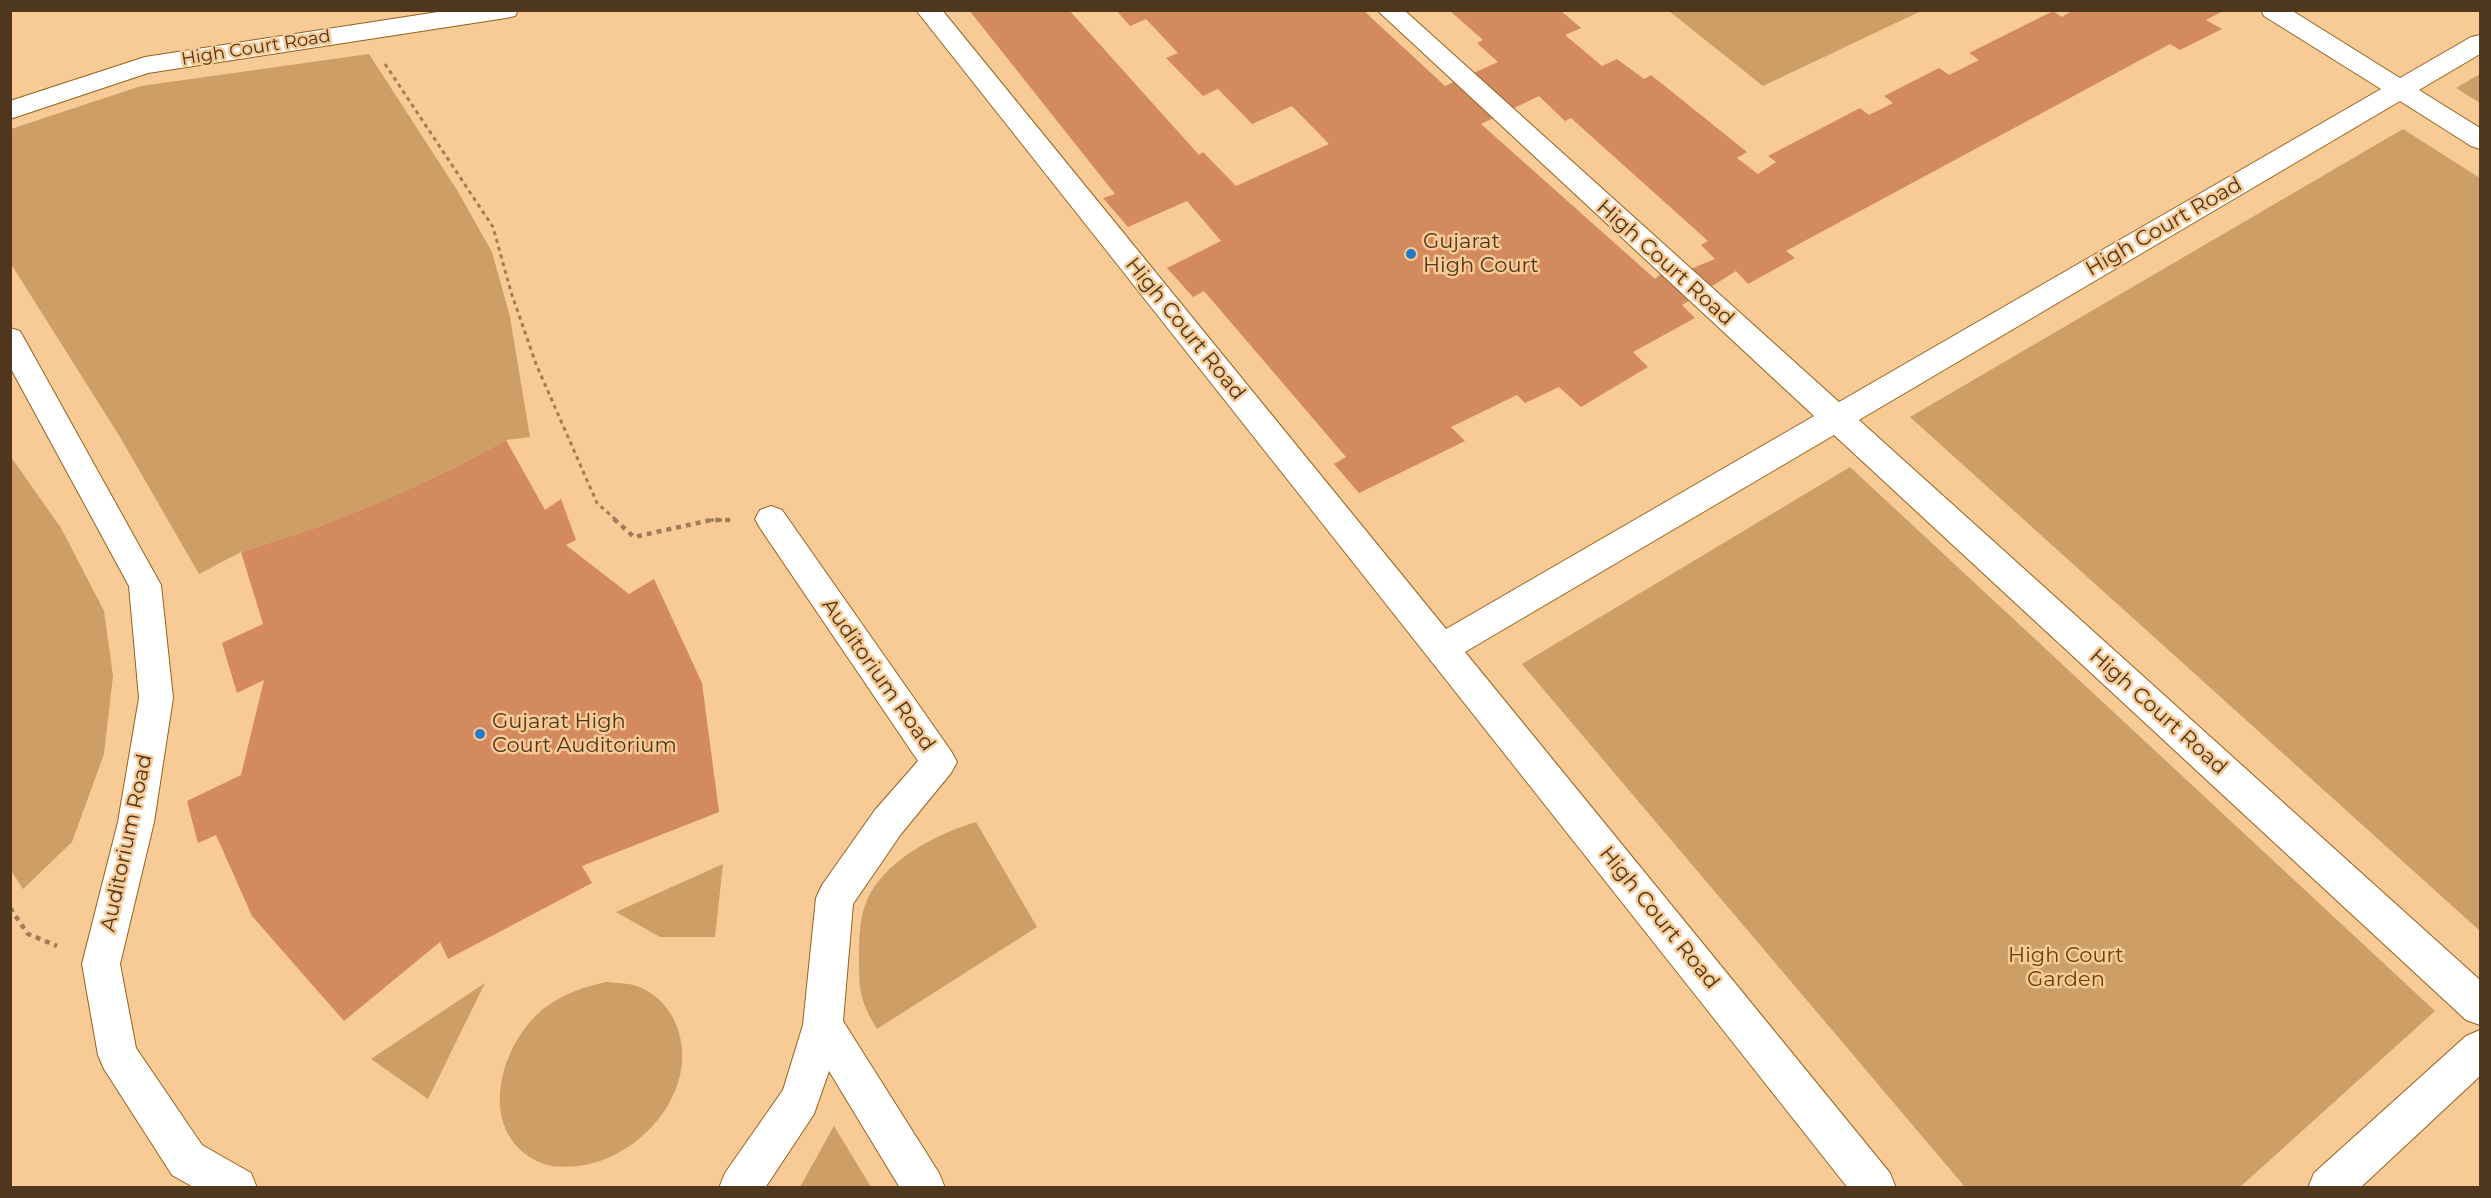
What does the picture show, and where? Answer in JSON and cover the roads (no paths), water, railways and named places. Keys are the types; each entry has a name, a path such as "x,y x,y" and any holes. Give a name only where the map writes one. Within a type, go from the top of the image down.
{"street":[{"name":"High Court Road","path":"10,110 145,65 506,10"},
{"name":"High Court Road","path":"928,10 1875,1188"},
{"name":"High Court Road","path":"1389,10 2481,1006"},
{"path":"2273,10 2481,140"},
{"name":"High Court Road","path":"1442,648 2481,43"},
{"name":"Auditorium Road","path":"10,339 146,585 156,698 136,822 101,964 118,1055 188,1160 236,1188"},
{"name":"Auditorium Road","path":"740,1188 800,1100 823,1025 835,898 888,822 939,762 771,519"},
{"path":"823,1025 924,1188"},
{"path":"2330,1188 2481,1050"}],"place":[{"name":"Gujarat High Court","path":"1411,254"},
{"name":"Gujarat High Court Auditorium","path":"480,734"}],"park label":[{"name":"High Court Garden","path":"2066,968"}]}
